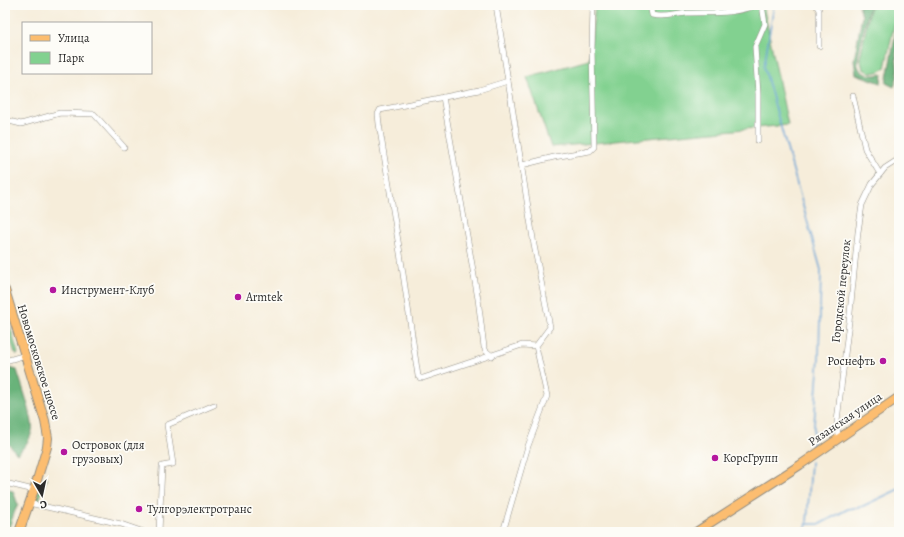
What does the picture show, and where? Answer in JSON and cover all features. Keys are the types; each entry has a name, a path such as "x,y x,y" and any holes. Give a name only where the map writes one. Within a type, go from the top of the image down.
{"main road":[{"name":"Новомосковское шоссе","path":"5,290 26,355 45,421 48,438 44,460 19,532"},
{"name":"Рязанская улица","path":"696,532 802,463 899,397"}],"street":[{"path":"496,5 534,245 550,327 536,346 547,396 528,446 503,532"},
{"path":"522,165 554,157 590,151 594,147 592,50 593,5"},
{"path":"650,5 652,15 658,16 686,13 721,13 756,5"},
{"path":"758,141 758,94 754,47 765,24 762,5"},
{"path":"816,5 819,10 819,46"},
{"path":"508,81 485,89 380,110 378,116 418,376 423,378 522,345 536,346"},
{"path":"853,96 865,149 880,174"},
{"path":"443,98 484,347 492,356"},
{"path":"5,120 21,124 60,112 94,114 124,147"},
{"name":"Городской переулок","path":"838,439 837,420 862,205 872,184 880,174 885,168 899,159"},
{"path":"5,361 26,355"},
{"path":"159,532 162,466 173,464 167,425 214,405"},
{"path":"5,483 34,490"},
{"path":"29,503 121,524 144,532"}],"green space":[{"path":"595,5 763,5 788,125 551,147 527,77 589,60"},
{"path":"859,5 871,5 860,47 858,66 862,72 865,73 872,75 882,74 881,83 856,74 854,60 862,16"},
{"path":"873,5 892,5 895,9 896,16 885,68 874,73 863,69 860,58 870,9"},
{"path":"899,16 899,44 896,54 898,75 894,87 886,83"},
{"path":"5,310 18,353 17,355 5,323"},
{"path":"5,367 17,370 29,410 32,426 32,431 28,441 17,454 5,440"},
{"path":"44,477 47,478 38,502 35,501"},
{"path":"5,489 13,491 18,505 9,527 5,532"}],"waterway":[{"path":"774,5 764,67 821,270 819,357 812,452"},
{"path":"807,524 811,462"},
{"path":"804,532 807,524 820,524 848,509 861,507 899,489"}],"place":[{"name":"Инструмент-Клуб","path":"53,290"},
{"name":"Armtek","path":"238,297"},
{"name":"Роснефть","path":"883,361"},
{"name":"Островок (для грузовых)","path":"64,452"},
{"name":"КорсГрупп","path":"715,458"},
{"name":"Тулгорэлектротранс","path":"139,509"}]}
